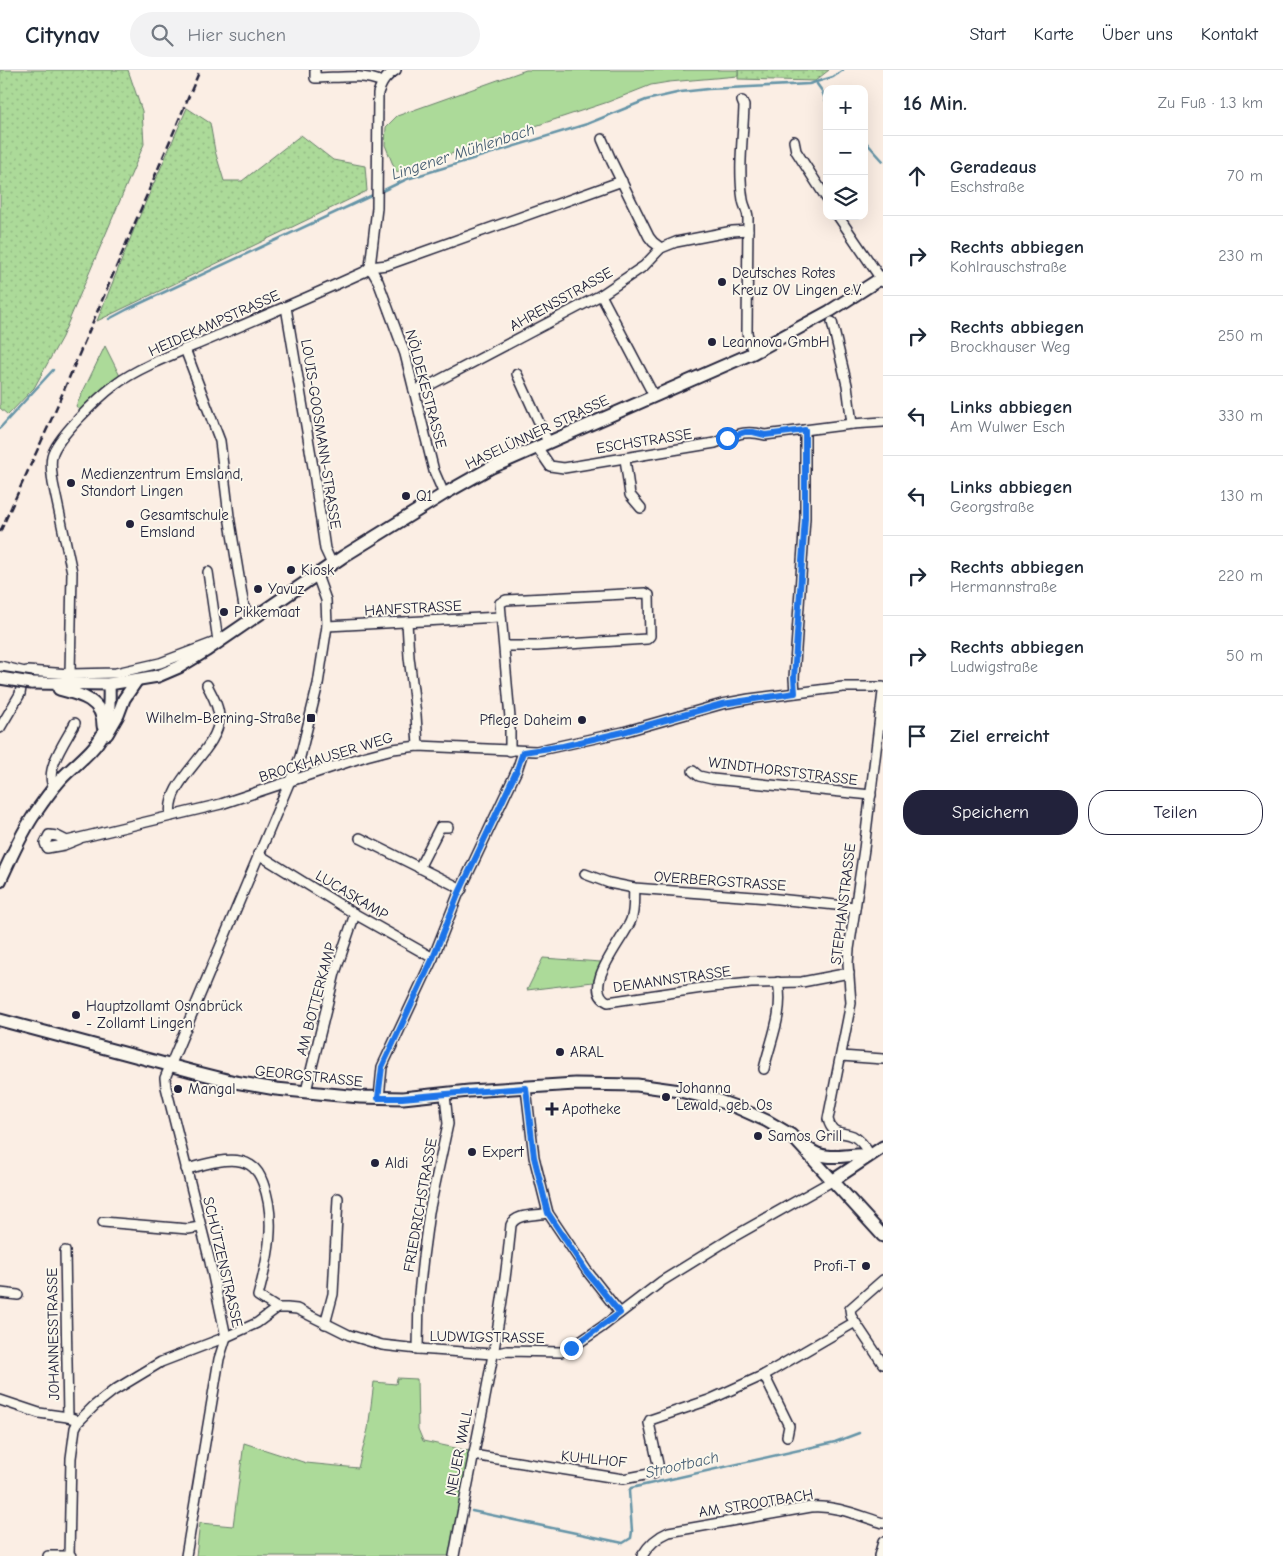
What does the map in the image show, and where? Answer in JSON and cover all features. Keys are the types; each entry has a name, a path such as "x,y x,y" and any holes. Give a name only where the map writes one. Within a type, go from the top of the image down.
{"main road":[{"name":"HASELÜNNER STRASSE","path":"64,687 137,680 158,676 179,667 332,564 444,494 490,468 753,353 808,324 882,279"},
{"path":"0,678 64,687 81,694 94,704 100,713 103,721 103,736"},
{"path":"103,736 109,733 124,699 137,680"},
{"path":"0,880 34,815 54,787 89,754 103,736 109,710 109,684"},
{"path":"0,1012 16,1018 28,1027"},
{"name":"GEORGSTRASSE","path":"0,1020 235,1082 276,1089 378,1098 402,1098 603,1084 655,1086 713,1099 767,1121 790,1135 799,1144"},
{"path":"799,1144 817,1155 825,1157 870,1155"},
{"path":"799,1144 883,1236"},
{"path":"832,1181 883,1147"}],"street":[{"path":"315,70 315,78 360,77 382,82"},
{"path":"370,267 377,204 377,103 382,82 396,70"},
{"path":"742,100 744,106 741,167 742,199 744,207 748,212 747,333 753,353"},
{"path":"602,138 649,237 661,248"},
{"path":"794,140 796,151 823,193"},
{"name":"HEIDEKAMPSTRASSE","path":"70,674 72,572 53,483 52,454 64,435 115,385 185,350 286,307 364,272 370,267 387,265 622,181"},
{"path":"841,220 882,279"},
{"name":"AHRENSSTRASSE","path":"414,390 428,386 601,295 644,266 661,248 676,242 733,230 748,230"},
{"name":"NÖLDEKESTRASSE","path":"370,267 378,281 405,354 432,463 444,494"},
{"path":"601,295 654,396"},
{"name":"LOUIS-GOOSMANN-STRASSE","path":"286,307 325,549 332,564"},
{"path":"832,322 847,385 852,424"},
{"path":"185,350 220,441 229,516 244,607 254,618"},
{"path":"517,374 543,445"},
{"name":"ESCHSTRASSE","path":"543,445 546,462 556,468 714,443 731,435 745,432 765,435 883,422"},
{"path":"795,693 794,678 806,502 805,430"},
{"path":"625,458 630,495 640,508"},
{"path":"208,572 218,641"},
{"path":"170,1065 300,757 311,718 327,626 326,600 317,574"},
{"path":"505,646 537,646 647,639 650,636 648,596 646,593 506,600 500,602 510,718 510,751"},
{"name":"HANFSTRASSE","path":"327,626 500,617"},
{"path":"407,622 418,746"},
{"name":"HASELÜNNER STRASSE","path":"0,666 26,681 29,671 70,674 116,673 176,658 218,641"},
{"path":"0,728 26,681"},
{"path":"171,816 170,801 174,792 206,748 218,726 219,712 207,685"},
{"name":"BROCKHAUSER WEG","path":"79,839 64,845 47,848 45,843 49,835 57,836 67,841 79,839 221,804 290,780 393,749 418,746 523,752 563,746 623,732 722,704 843,687 883,687"},
{"name":"STEPHANSTRASSE","path":"870,1155 859,1140 834,1131 828,1119 851,1003 849,949 871,795 883,692"},
{"path":"54,787 50,782 51,771 75,723"},
{"path":"378,1098 382,1067 433,958 462,889 517,770 523,752"},
{"name":"WINDTHORSTSTRASSE","path":"693,771 699,776 728,781 871,795"},
{"path":"419,868 440,827 448,827"},
{"path":"360,838 462,889"},
{"name":"LUCASKAMP","path":"258,854 355,914 433,958"},
{"name":"OVERBERGSTRASSE","path":"585,874 609,883 634,888 768,898 855,907"},
{"name":"DEMANNSTRASSE","path":"634,888 631,920 599,977 598,990 604,1001 612,1003 726,985 802,982 849,973"},
{"name":"AM BOTTERKAMP","path":"306,1092 335,973 355,914"},
{"path":"764,1069 779,1018 780,992 778,982"},
{"path":"841,1056 883,1059"},
{"name":"SCHÜTZENSTRASSE","path":"170,1065 165,1078 166,1087 226,1337 219,1358 186,1556"},
{"path":"526,1088 534,1157 548,1213 586,1271 620,1313"},
{"name":"FRIEDRICHSTRASSE","path":"418,1349 419,1294 429,1212 448,1124 445,1095"},
{"path":"48,1556 69,1556 73,1441 78,1422 94,1406 139,1374 161,1362 257,1323 277,1308 258,1296 271,1235 269,1201 259,1172 249,1164 236,1160 186,1169"},
{"name":"LUDWIGSTRASSE","path":"277,1308 297,1310 364,1340 418,1349 493,1354 507,1351 561,1352 571,1348 662,1281 725,1242 832,1181"},
{"path":"325,1324 333,1294 338,1198"},
{"name":"NEUER WALL","path":"454,1556 493,1354 508,1261 511,1225 513,1220 518,1217 548,1213"},
{"path":"103,1222 188,1229 200,1227"},
{"name":"JOHANNESSTRASSE","path":"65,1251 68,1417"},
{"path":"883,1280 850,1309 851,1316 883,1364"},
{"path":"0,1293 18,1294"},
{"name":"KUHLHOF","path":"473,1455 623,1479 654,1473 658,1464 649,1424 650,1420 709,1400 764,1375 855,1322"},
{"path":"764,1375 789,1426 787,1436"},
{"path":"0,1400 39,1413 68,1417 78,1422"},
{"name":"AM STROOTBACH","path":"642,1556 650,1544 659,1536 669,1532 812,1506 835,1508 883,1524"},
{"path":"878,1556 883,1542"}],"green space":[{"path":"0,70 128,70 142,111 144,144 62,337 34,388 8,415 0,408"},
{"path":"526,70 738,70 738,76 651,85 608,102 396,172 385,145 386,127 397,116"},
{"path":"738,70 829,70 815,81 738,79"},
{"path":"187,108 210,123 215,151 224,181 242,181 301,135 333,160 365,166 367,191 97,321 137,222"},
{"path":"105,346 120,376 103,388 80,411 76,406"},
{"path":"543,958 601,962 593,982 527,990"},
{"path":"397,1378 417,1379 418,1429 423,1441 474,1452 452,1556 196,1556 200,1523 233,1526 244,1443 306,1463 358,1468 368,1429 374,1382 396,1384"}],"waterway":[{"name":"Lingener Mühlenbach","path":"380,192 407,179 587,124 646,100 681,92 708,89 809,84 833,77 843,70"},
{"path":"817,84 823,94"},
{"path":"868,144 883,161"},
{"name":"Lingener Mühlenbach","path":"109,319 375,194"},
{"name":"Lingener Mühlenbach","path":"0,428 53,370"},
{"name":"Strootbach","path":"472,1511 623,1543 631,1538 629,1491 631,1488 835,1442 859,1433"}],"railway":[{"path":"0,532 52,418 200,70"}],"place":[{"name":"Deutsches Rotes Kreuz OV Lingen e.V.","path":"722,282"},
{"name":"Leannova GmbH","path":"712,342"},
{"name":"Medienzentrum Emsland, Standort Lingen","path":"71,483"},
{"name":"Q1","path":"406,496"},
{"name":"Gesamtschule Emsland","path":"130,524"},
{"name":"Kiosk","path":"291,570"},
{"name":"Yavuz","path":"258,589"},
{"name":"Pikkemaat","path":"224,612"},
{"name":"Wilhelm-Berning-Straße","path":"311,718"},
{"name":"Pflege Daheim","path":"582,720"},
{"name":"Hauptzollamt Osnabrück - Zollamt Lingen","path":"76,1015"},
{"name":"ARAL","path":"560,1052"},
{"name":"Mangal","path":"178,1089"},
{"name":"Johanna Lewald, geb. Os","path":"666,1097"},
{"name":"Apotheke","path":"552,1109"},
{"name":"Samos Grill","path":"758,1136"},
{"name":"Expert","path":"472,1152"},
{"name":"Aldi","path":"375,1163"},
{"name":"Profi-T","path":"866,1266"}],"route":[{"path":"571,1348 620,1313 586,1271 548,1213 534,1157 526,1088 402,1098 378,1098 382,1067 433,958 458,895 517,770 523,752 563,746 623,732 722,704 795,693 794,678 806,494 805,430 765,435 745,432 731,435 727,438"}]}
